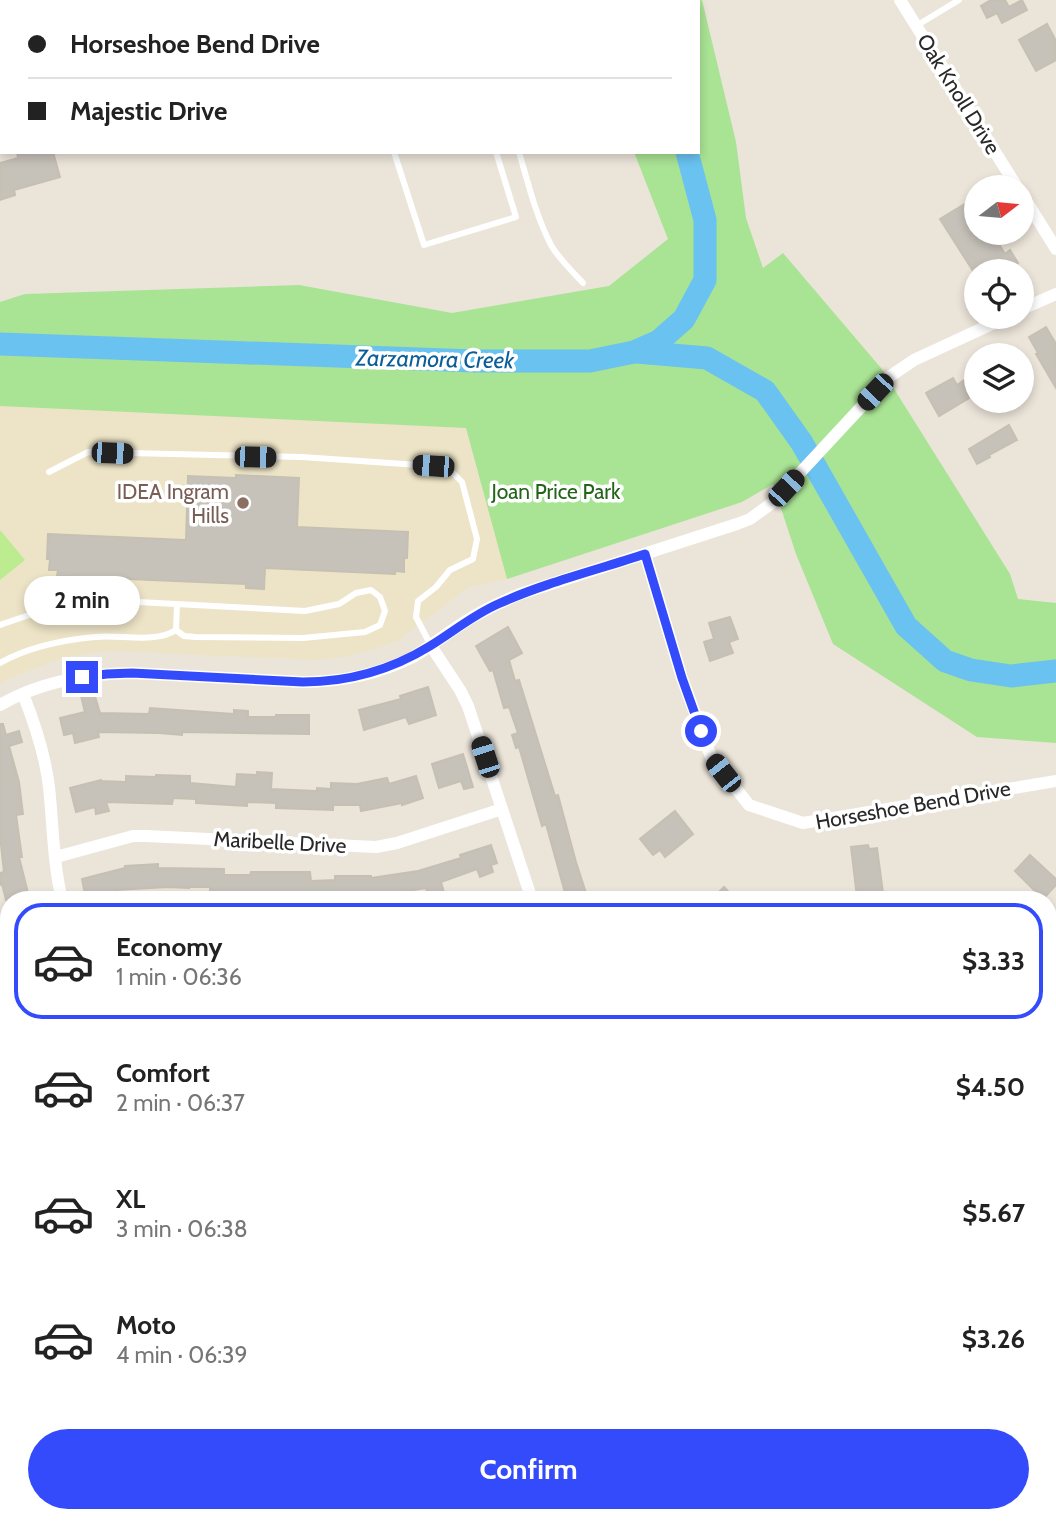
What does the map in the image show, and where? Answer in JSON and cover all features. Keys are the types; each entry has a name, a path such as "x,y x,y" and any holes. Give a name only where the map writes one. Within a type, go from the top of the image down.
{"street":[{"name":"Oak Knoll Drive","path":"900,0 1009,175"},
{"path":"1034,213 1056,248"},
{"path":"1034,304 1056,293"},
{"path":"0,705 56,683 107,674 326,682 382,669 412,657 473,617 520,594 750,519 772,503 889,377 914,360 981,329"},
{"name":"Horseshoe Bend Drive","path":"645,554 682,678 711,757 748,805 803,823 1056,781"},
{"path":"431,646 468,706 529,891"},
{"path":"23,694 39,738 49,784 61,891"},
{"name":"Maribelle Drive","path":"56,856 133,836 376,846 397,843 502,809"}],"lane":[{"path":"916,26 959,0"},
{"path":"395,154 424,245 516,216 497,154"},
{"path":"520,154 537,212 552,247 583,283"},
{"path":"49,472 88,452 303,457 433,466 450,470 462,482 477,539 473,559 450,570 436,587 418,601 416,617 431,646"},
{"path":"0,625 38,612 97,602 305,611 339,604 356,593 371,590 380,597 386,611 380,625 365,632 303,638 195,637 184,636 176,630"},
{"path":"176,630 177,604"},
{"path":"0,663 34,649 97,636 163,637 176,630"}],"shaded area":[{"name":"IDEA Ingram Hills","path":"0,406 466,428 507,579 469,587 399,640 348,656 316,660 109,651 64,657 0,685"}],"green space":[{"name":"Joan Price Park","path":"702,0 736,142 746,218 763,268 783,253 881,368 1010,574 1018,599 1056,603 1056,743 977,737 833,644 796,554 773,484 742,502 507,579 466,428 0,406 0,302 25,294 299,285 452,313 609,286 668,239 635,154 700,154"},
{"path":"0,530 25,560 0,580"}],"building":[{"path":"991,0 1005,0 1009,7 1022,0 1027,10 1002,23 997,13 987,18 981,6"},
{"path":"1047,24 1056,41 1056,60 1036,71 1019,40"},
{"path":"17,154 54,154 60,177 14,190 15,195 0,200 0,163 18,158"},
{"path":"964,204 964,245 1000,245 1005,254 1010,250 1016,259 965,259 940,219"},
{"path":"1046,327 1056,344 1056,388 1036,354 1038,353 1034,343 1029,337"},
{"path":"953,378 957,385 964,380 964,401 939,416 926,393"},
{"path":"1009,425 1017,440 977,464 969,449"},
{"path":"236,475 299,478 297,527 408,532 404,572 395,571 395,574 265,568 264,589 246,588 246,584 57,576 58,570 49,570 48,534 186,540 188,476 236,478"},
{"path":"730,617 738,639 729,642 733,653 710,661 704,642 714,639 709,623"},
{"path":"508,627 522,653 509,660 515,681 519,680 555,796 558,795 585,891 565,891 546,824 542,826 519,747 516,748 512,735 518,733 509,707 504,708 493,670 490,671 476,646"},
{"path":"428,687 436,715 409,724 406,717 364,730 359,710 401,699 400,696"},
{"path":"94,693 100,713 149,714 150,708 234,714 234,710 248,711 248,717 309,715 309,734 182,732 182,735 98,732 99,737 75,743 73,733 64,735 60,718 85,712 81,696"},
{"path":"0,724 3,724 6,735 19,731 22,742 9,746 19,782 23,814 16,815 22,857 19,857 28,891 4,891 2,884 0,885 0,873 4,872 0,836"},
{"path":"463,754 473,787 464,789 461,781 439,788 432,764"},
{"path":"257,772 272,773 271,789 317,791 317,788 331,789 331,783 357,784 387,778 389,784 416,776 423,798 402,805 361,811 360,805 333,805 333,810 276,808 276,803 247,802 247,806 196,803 196,799 173,798 172,804 106,802 109,811 96,814 95,807 76,812 70,788 101,780 126,782 126,776 156,775 190,776 190,783 236,787 237,774 257,775"},
{"path":"675,811 693,834 665,857 660,850 653,855 640,839"},
{"path":"491,845 497,863 491,865 493,872 480,877 477,869 441,882 444,891 427,891 426,888 408,891 210,891 210,887 168,887 84,891 82,879 125,866 158,864 158,868 224,869 224,875 310,872 311,881 335,880 335,876 371,878 418,871 461,858 460,855"},
{"path":"868,845 869,849 877,848 883,891 856,891 851,847"},
{"path":"1030,855 1056,879 1056,885 1050,891 1035,891 1015,871"}],"waterway":[{"name":"Zarzamora Creek","path":"0,344 474,361 590,361 634,352 659,341 684,319 705,280 705,220 688,154"},
{"path":"637,352 707,358 765,391 802,443 906,626 945,661 971,670 1011,676 1056,671"}],"place":[{"name":"IDEA Ingram Hills","path":"243,503"}],"route":[{"path":"82,677 132,673 303,682 350,678 412,657 496,604 645,554 682,678 701,731"}]}
